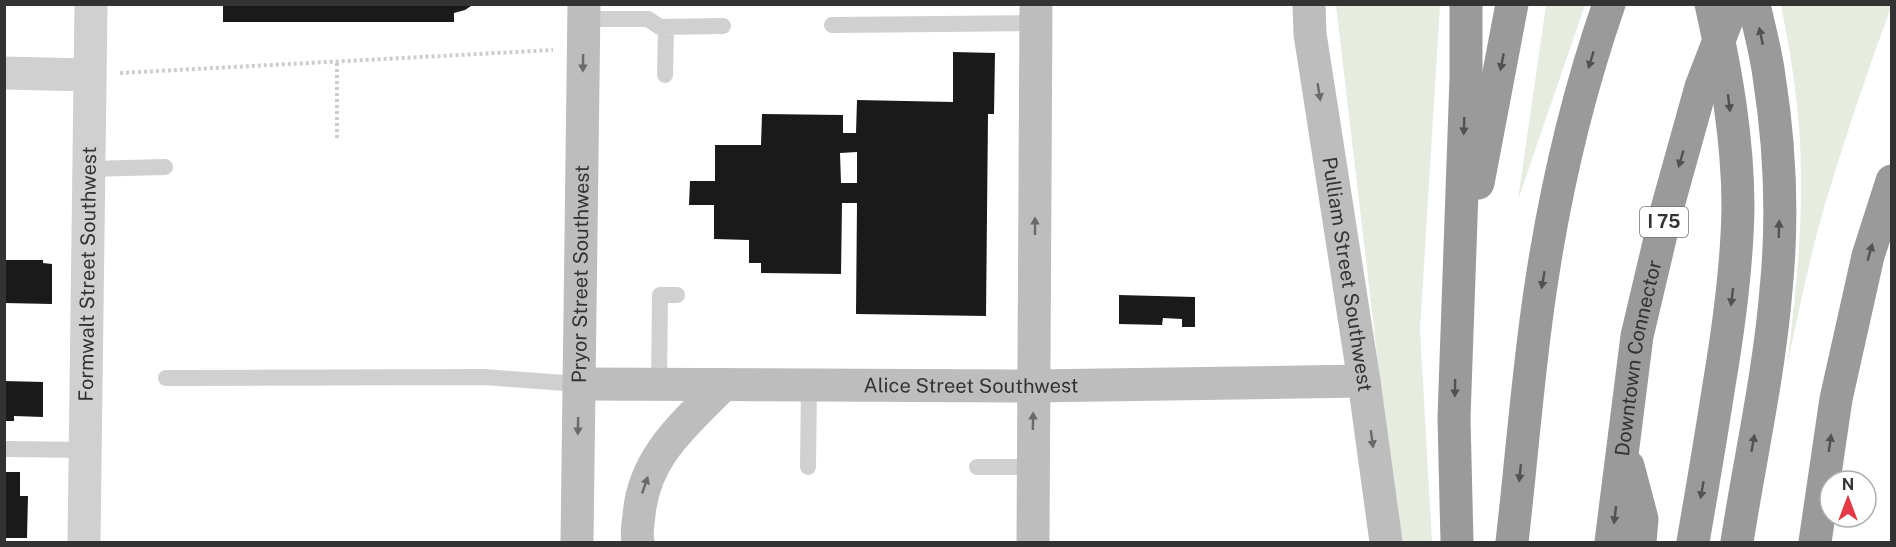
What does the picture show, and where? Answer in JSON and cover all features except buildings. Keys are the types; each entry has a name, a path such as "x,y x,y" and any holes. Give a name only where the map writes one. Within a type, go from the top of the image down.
{"highway":[{"path":"1457,543 1454,418 1466,78 1466,4"},
{"path":"1456,330 1469,230 1512,4"},
{"path":"1512,543 1538,306 1552,222 1580,100 1609,4"},
{"path":"1694,543 1727,337 1737,238 1735,153 1724,64 1711,4"},
{"name":"Downtown Connector","path":"1611,543 1637,336 1666,209 1701,87 1733,4"},
{"path":"1737,543 1770,348 1777,288 1778,152 1769,75 1754,4"},
{"path":"1815,543 1836,399 1868,256 1892,181"},
{"path":"1624,447 1642,519 1640,543"}],"main road":[{"path":"1033,543 1036,14"},
{"name":"Pulliam Street Southwest","path":"1308,14 1364,381 1386,543"},
{"name":"Pryor Street Southwest","path":"577,543 584,24"},
{"name":"Alice Street Southwest","path":"579,384 1034,386 1364,381"},
{"path":"638,543 640,500 651,466 668,440 723,385"}],"street":[{"name":"Formwalt Street Southwest","path":"84,543 91,4"},
{"path":"4,73 90,75"}],"lane":[{"path":"832,25 1036,14"},
{"path":"584,24 648,19 660,27 723,26"},
{"path":"665,75 666,27"},
{"path":"89,170 165,167"},
{"path":"659,385 660,296 677,296"},
{"path":"166,378 484,377 579,384"},
{"path":"808,467 809,385"},
{"path":"8,448 85,450"},
{"path":"977,467 1032,467"}],"path":[{"path":"90,75 337,61 584,24"},
{"path":"337,61 337,138"}],"shaded area":[{"path":"1336,5 1440,5 1420,330 1432,542 1399,542"},
{"path":"1546,5 1585,5 1518,200"},
{"path":"1781,5 1892,5 1826,201 1787,366 1799,247 1801,157 1794,81"}]}
